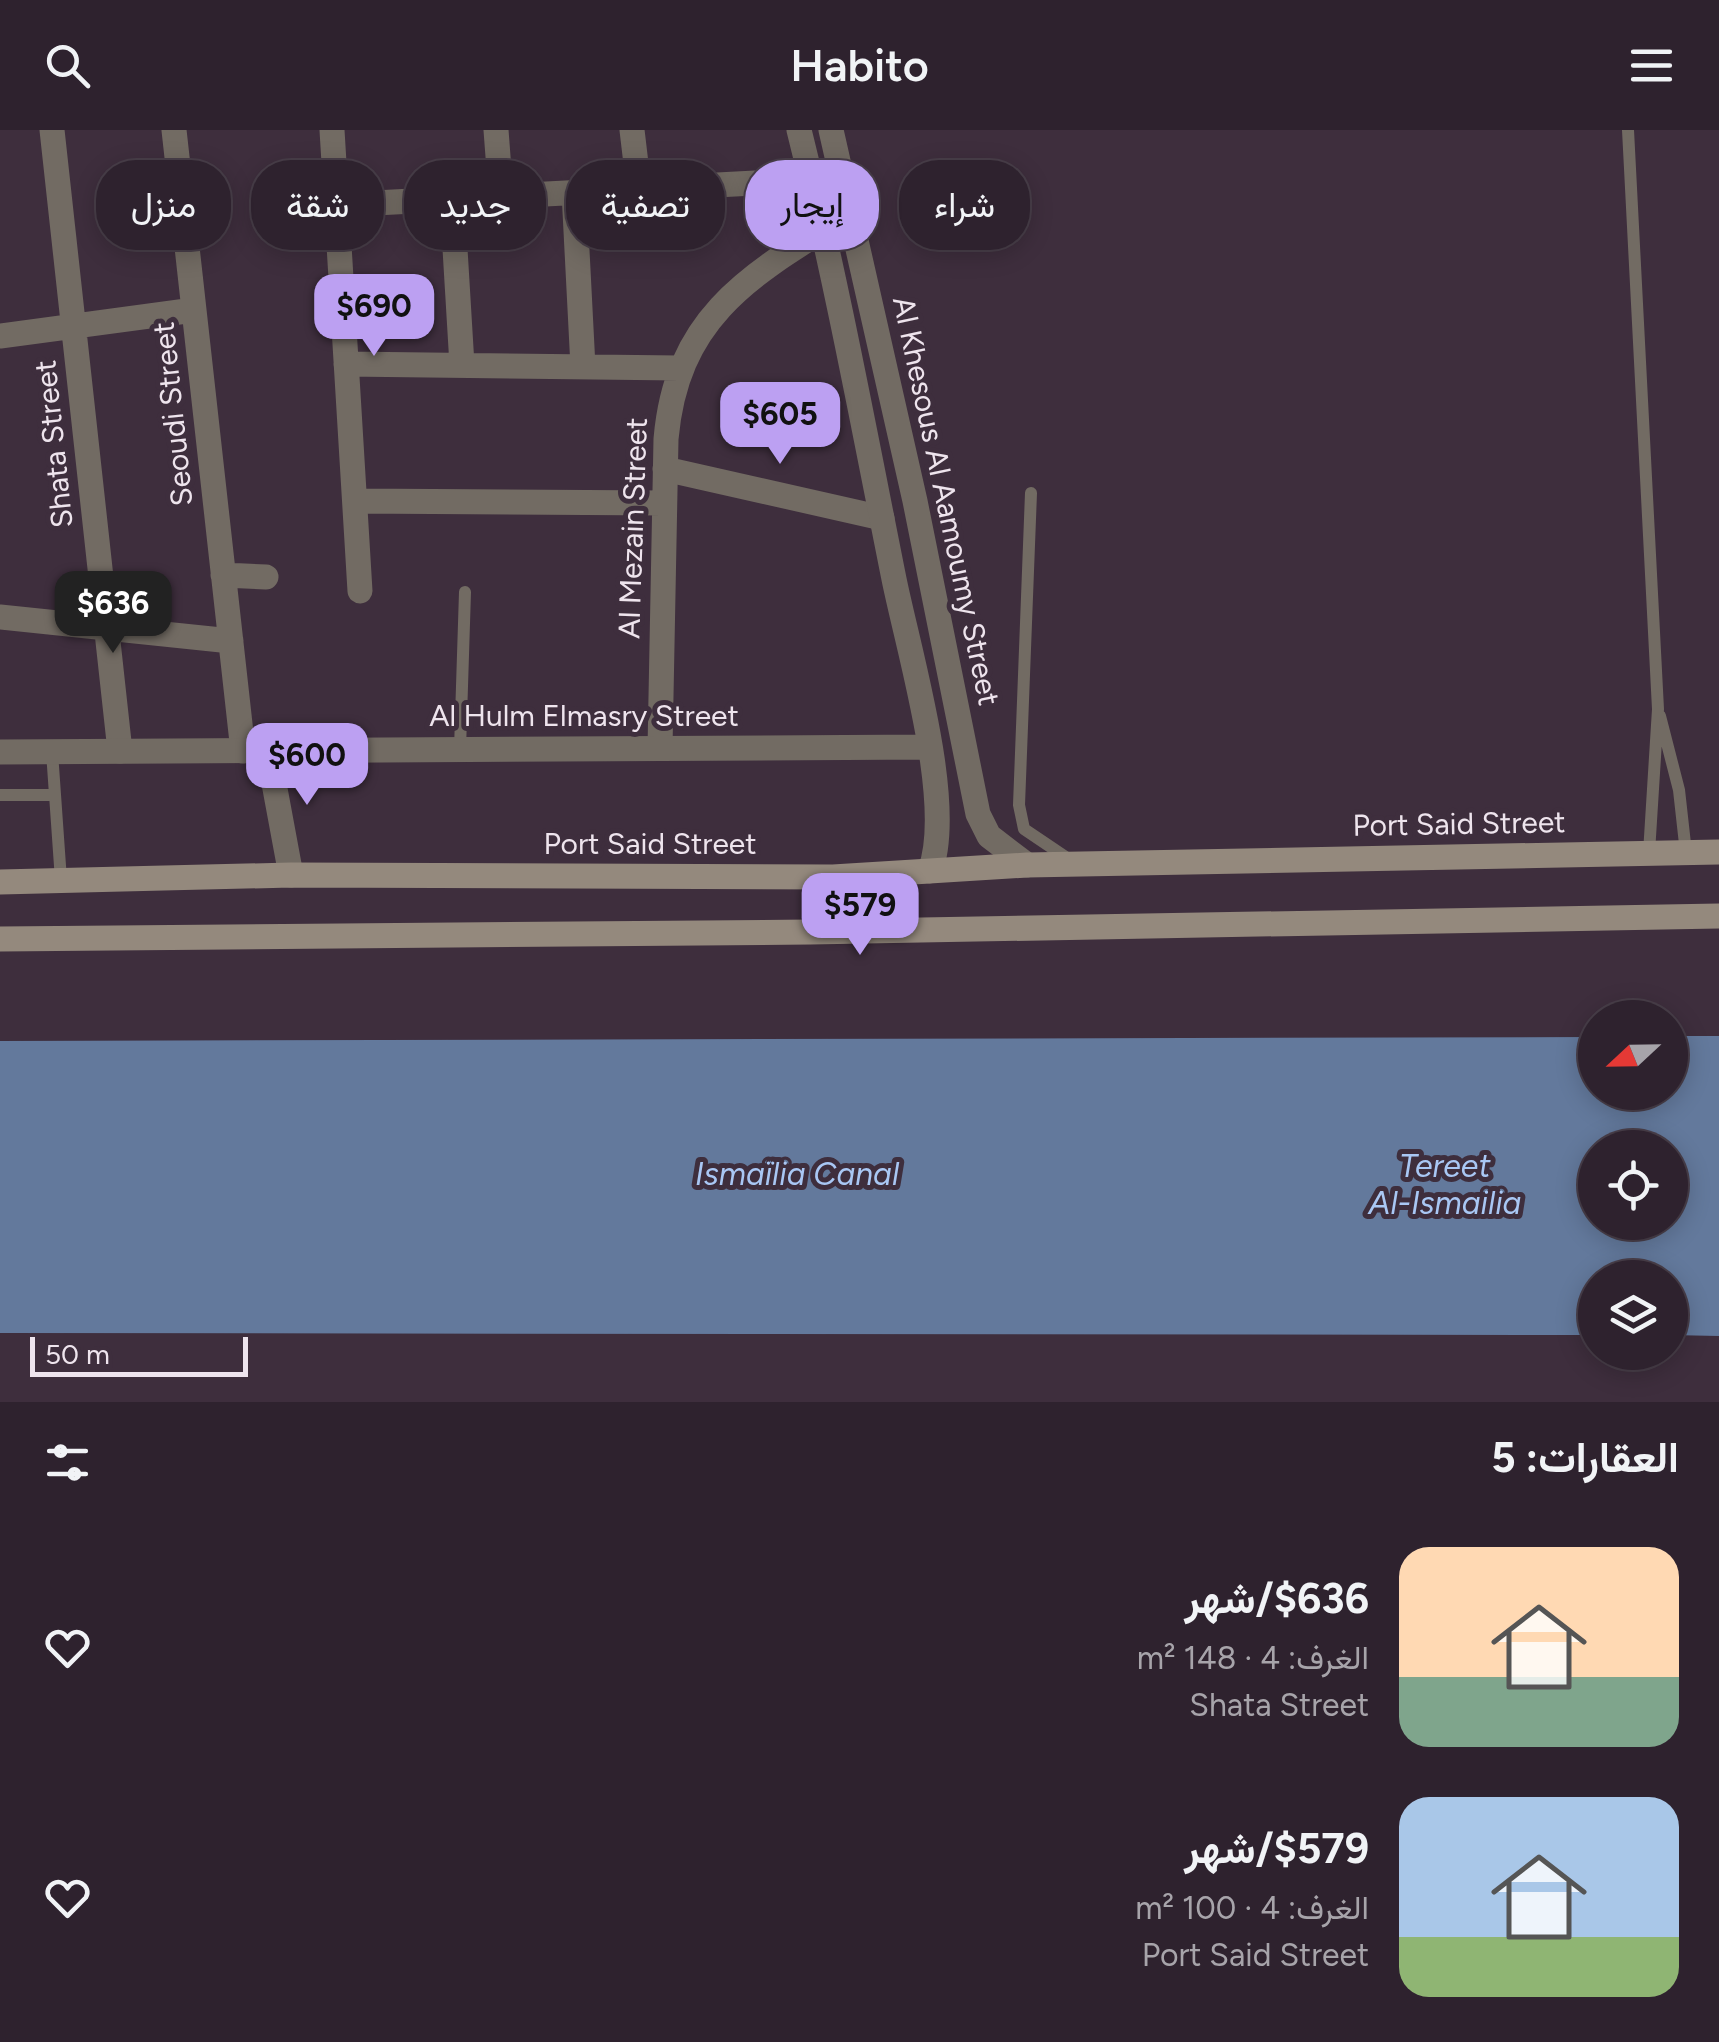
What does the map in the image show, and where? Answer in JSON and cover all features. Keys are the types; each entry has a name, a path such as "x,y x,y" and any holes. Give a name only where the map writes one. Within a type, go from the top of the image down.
{"main road":[{"name":"Port Said Street","path":"0,882 292,875 784,878 1027,865 1719,852"},
{"path":"0,938 810,932 1719,916"}],"street":[{"name":"Shata Street","path":"52,130 120,751"},
{"name":"Seoudi Street","path":"174,130 231,641 255,751 292,875"},
{"path":"332,130 334,160"},
{"path":"496,130 499,160"},
{"path":"632,130 636,160"},
{"path":"798,130 806,160"},
{"name":"Al Khesous Al Aamoumy Street","path":"831,130 839,160"},
{"path":"339,250 360,591"},
{"path":"455,250 462,365"},
{"path":"577,250 584,367"},
{"name":"Al Mezain Street","path":"660,748 669,403 680,368 716,308 743,284 793,250"},
{"path":"827,250 928,747 939,836 930,872"},
{"name":"Al Khesous Al Aamoumy Street","path":"860,250 978,814 989,836 1027,865"},
{"path":"0,336 194,310"},
{"path":"346,364 680,368"},
{"path":"665,469 882,518"},
{"path":"355,501 664,503"},
{"path":"224,575 266,577"},
{"path":"0,618 231,641"},
{"name":"Al Hulm Elmasry Street","path":"0,752 928,747"}],"lane":[{"path":"1628,130 1658,709 1649,853"},
{"path":"1031,493 1019,804 1024,829 1078,864"},
{"path":"460,749 466,592"},
{"path":"1658,709 1679,790 1686,852"},
{"path":"52,752 62,880"},
{"path":"0,795 55,795"}],"water":[{"name":"Tereet Al-Ismailia","path":"1688,1036 1719,1036 1719,1336 1688,1335 1688,1260 1578,1260 1578,1335 0,1333 0,1041 1578,1037 1578,1110 1688,1110"}],"water label":[{"name":"Ismaïlia Canal","path":"797,1174"}]}
